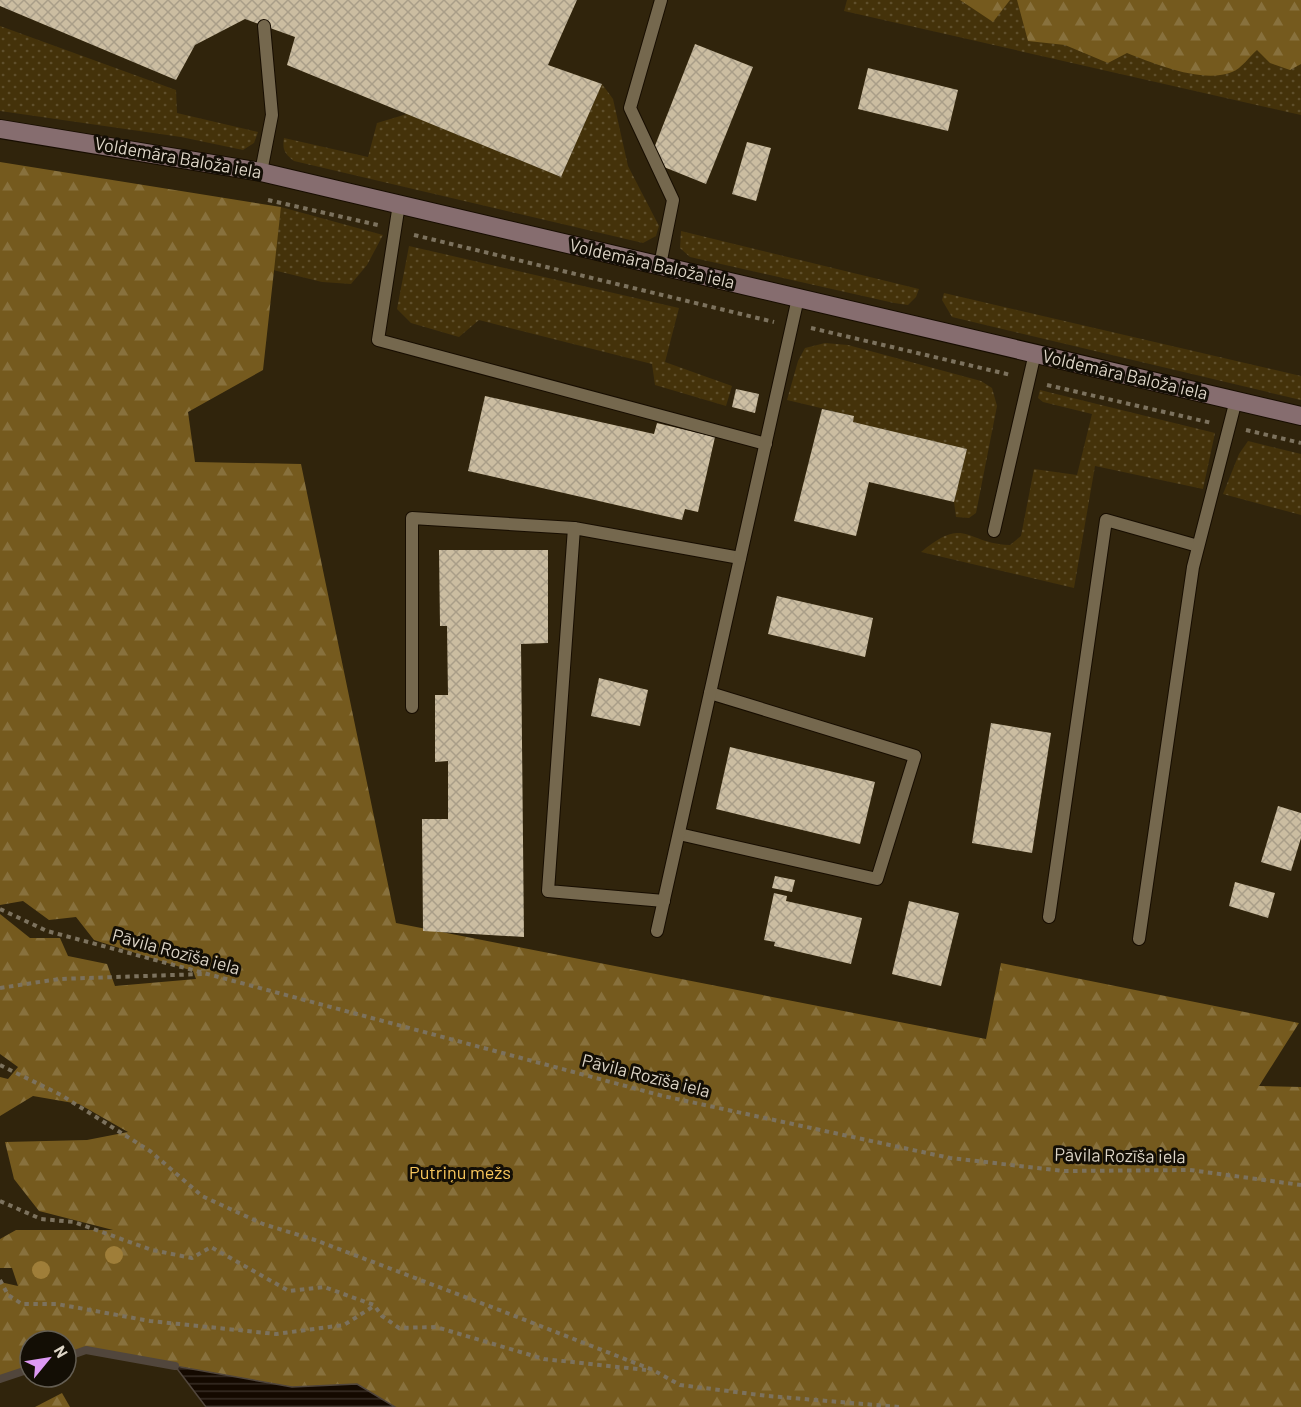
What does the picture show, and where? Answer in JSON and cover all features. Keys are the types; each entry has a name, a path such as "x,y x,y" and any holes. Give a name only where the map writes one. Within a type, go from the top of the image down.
{"main road":[{"name":"Voldemāra Baloža iela","path":"0,129 261,172 1301,416"}],"lane":[{"path":"660,265 673,200 630,108 661,0"},
{"path":"261,172 272,115 264,26"},
{"path":"399,204 378,340 766,444"},
{"path":"657,931 798,298"},
{"path":"994,531 1035,353"},
{"path":"1139,939 1193,567 1236,400"},
{"path":"412,707 412,518 574,528 740,558"},
{"path":"1048,917 1106,520 1198,546"},
{"path":"574,528 548,891 664,901"},
{"path":"678,834 876,879 915,756 710,693"}],"path":[{"path":"417,236 765,320"},
{"path":"813,328 993,370"},
{"path":"1044,384 1210,423"},
{"path":"1256,432 1301,443"},
{"name":"Pāvila Rozīša iela","path":"0,909 47,931 663,1096 950,1158 1064,1171 1190,1170 1301,1185"},
{"path":"0,988 59,979 208,974"},
{"path":"0,1065 61,1095 150,1151 202,1196 263,1224 337,1248 653,1370 680,1385 768,1396 899,1407"},
{"path":"0,1202 41,1219 74,1222 152,1250 192,1258 211,1247 289,1291 324,1287 374,1305 382,1316 399,1328 436,1327 544,1359 653,1370"},
{"path":"0,1280 8,1295 22,1304 57,1304 150,1321 276,1334 344,1325 374,1305"}],"shaded area":[{"path":"847,0 1301,0 1301,115 844,11"},
{"path":"0,26 176,90 177,113 258,132 254,143 243,150 181,137 0,111"},
{"path":"602,84 613,99 628,166 659,226 656,236 643,243 294,161 286,154 283,146 284,138 368,157 377,123 407,114 561,177"},
{"path":"281,207 383,235 367,265 351,284 322,282 273,270"},
{"path":"681,231 919,289 916,297 908,305 690,257 680,248"},
{"path":"409,246 679,308 665,362 732,386 726,406 655,385 652,364 479,320 459,337 411,323 397,309"},
{"path":"944,293 1301,376 1301,400 952,317 942,300"},
{"path":"825,343 848,345 981,381 992,388 997,406 976,513 969,518 956,517 954,502 967,449 853,422 854,416 787,400 798,361 805,348"},
{"path":"1040,390 1215,433 1203,489 1095,466 1074,588 921,552 947,535 957,533 1010,545 1021,536 1034,469 1077,475 1092,414 1043,402 1038,398"},
{"path":"1248,441 1301,454 1301,515 1223,494 1239,454"},
{"path":"175,1366 292,1387 357,1384 395,1407 206,1407"}],"green space":[{"path":"960,0 1010,0 993,22"},
{"path":"1017,0 1301,0 1301,64 1290,70 1270,63 1257,50 1235,70 1220,75 1207,76 1179,71 1127,53 1108,63 1065,45 1028,41"},
{"name":"Putriņu mežs","path":"0,162 281,207 263,370 188,412 195,462 301,464 396,923 986,1039 1001,963 1299,1023 1259,1086 1301,1087 1301,1407 395,1407 357,1384 292,1387 87,1350 78,1353 78,1329 18,1329 18,1373 0,1379 0,1282 18,1286 12,1268 0,1268 0,1239 16,1230 113,1230 39,1211 14,1179 5,1142 87,1140 128,1132 79,1104 33,1096 0,1116 0,1077 8,1079 18,1067 0,1054 0,914 30,938 60,938 68,956 107,964 115,986 196,979 193,971 94,940 76,917 49,920 23,901 0,905"},
{"path":"62,1393 70,1407 35,1407"}],"building":[{"path":"0,0 577,0 548,65 602,84 561,177 287,65 295,37 245,19 195,45 176,80 0,6"},
{"path":"695,44 753,67 706,184 649,161"},
{"path":"868,68 958,90 948,131 858,109"},
{"path":"747,142 771,148 756,201 732,194"},
{"path":"736,389 759,394 755,413 732,407"},
{"path":"485,396 654,434 657,423 715,437 698,512 685,509 682,520 468,471"},
{"path":"822,409 854,416 853,422 967,449 954,502 869,482 856,536 794,521"},
{"path":"439,550 548,550 548,643 521,644 524,937 423,931 422,819 448,819 448,761 435,762 435,695 448,695 447,626 440,626"},
{"path":"777,596 873,618 865,657 768,634"},
{"path":"599,678 648,690 640,726 591,716"},
{"path":"991,723 1051,733 1032,853 972,843"},
{"path":"730,747 875,782 860,844 716,809"},
{"path":"1278,806 1301,813 1301,838 1291,871 1261,862"},
{"path":"775,876 795,880 792,892 772,888"},
{"path":"1235,882 1275,893 1268,918 1229,906"},
{"path":"774,893 787,896 786,901 862,918 851,964 774,946 775,942 764,940"},
{"path":"909,901 959,913 941,986 892,974"}],"waterway":[{"path":"78,1353 86,1350 175,1366"},
{"path":"0,1379 18,1373"}]}
